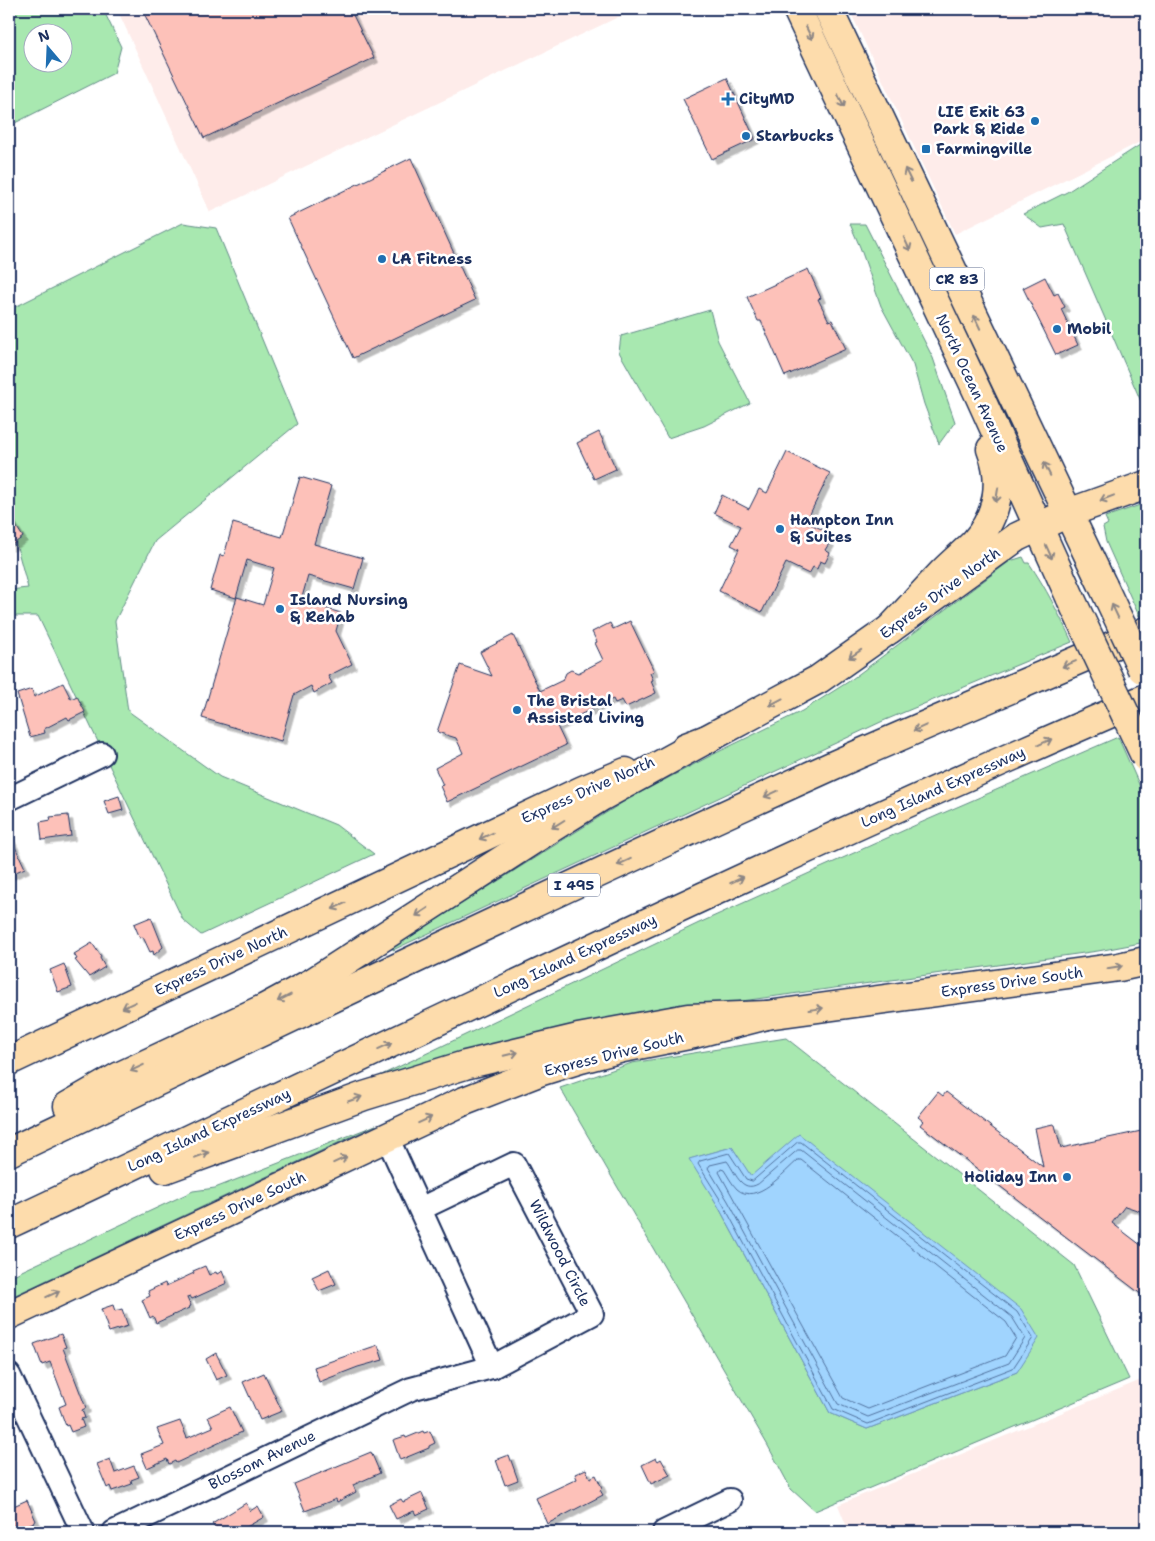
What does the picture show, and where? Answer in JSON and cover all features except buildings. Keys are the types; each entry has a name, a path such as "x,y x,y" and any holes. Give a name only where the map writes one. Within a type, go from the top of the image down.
{"main road":[{"name":"North Ocean Avenue","path":"797,9 979,395 1071,599 1146,758"},
{"name":"North Ocean Avenue","path":"828,9 1146,678"},
{"path":"890,629 984,530 997,498 998,483 994,457 970,399 941,317"},
{"name":"Express Drive North","path":"9,1061 582,790 707,739 819,678 1017,537 1068,513 1146,485"},
{"name":"I 495","path":"9,1152 710,822 933,722 1146,631"},
{"name":"Long Island Expressway","path":"9,1226 604,942 792,855 1146,698"},
{"path":"9,1140 120,1076 256,1012 313,982 601,797 707,739"},
{"name":"Express Drive South","path":"9,1315 462,1102 539,1072 623,1048 694,1034 767,1015 1076,974 1146,961"},
{"path":"9,1226 311,1114 465,1065 578,1038 688,1018 767,1015"}],"street":[{"path":"9,799 102,754"},
{"path":"387,1137 492,1367"},
{"name":"Wildwood Circle","path":"420,1209 514,1164 592,1314 492,1367"},
{"name":"Blossom Avenue","path":"114,1532 411,1388 492,1367"},
{"path":"9,1376 83,1532"},
{"path":"664,1532 730,1500"}],"shaded area":[{"path":"117,9 635,9 210,212"},
{"name":"LIE Exit 63 Park & Ride","path":"849,9 1146,9 1146,139 955,234"},
{"path":"1146,1378 1146,1532 849,1532 838,1505"}],"green space":[{"path":"9,9 103,9 121,47 114,73 9,126"},
{"path":"1146,141 1146,413 1064,224 1042,228 1023,214 1067,192"},
{"path":"183,223 216,228 297,424 155,541 115,621 128,711 220,777 336,825 374,854 201,935 183,920 38,616 9,616 9,590 28,588 9,518 9,310"},
{"path":"850,224 865,224 933,358 955,422 939,444 924,404 913,365 881,306"},
{"path":"710,310 718,341 750,403 704,426 668,438 619,352 621,336"},
{"path":"1146,503 1146,613 1139,616 1106,542 1103,527 1108,524 1105,517"},
{"path":"1023,557 1026,563 1029,563 1047,592 1072,642 883,721 393,950 393,947 628,799 802,711 848,682 1010,561"},
{"path":"1118,737 1146,800 1146,942 1098,951 685,1009 369,1081 699,923 918,824"},
{"path":"786,1038 1074,1265 1129,1379 815,1511 791,1489 767,1444 560,1088 632,1063","holes":["732,1147 750,1176 1017,1372 867,1429 830,1413 718,1206 690,1159"]},
{"path":"376,1125 9,1298 9,1277 193,1191 215,1188"}],"water":[{"path":"799,1134 1021,1309 1039,1338 1017,1372 867,1429 830,1413 718,1206 689,1159 732,1147 751,1176"}],"place":[{"name":"CityMD","path":"728,99"},
{"name":"LIE Exit 63 Park & Ride","path":"1035,121"},
{"name":"Starbucks","path":"746,136"},
{"name":"Farmingville","path":"926,149"},
{"name":"LA Fitness","path":"382,259"},
{"name":"Mobil","path":"1057,329"},
{"name":"Hampton Inn & Suites","path":"780,529"},
{"name":"Island Nursing & Rehab","path":"280,609"},
{"name":"The Bristal Assisted Living","path":"517,710"},
{"name":"Holiday Inn","path":"1067,1177"}]}
